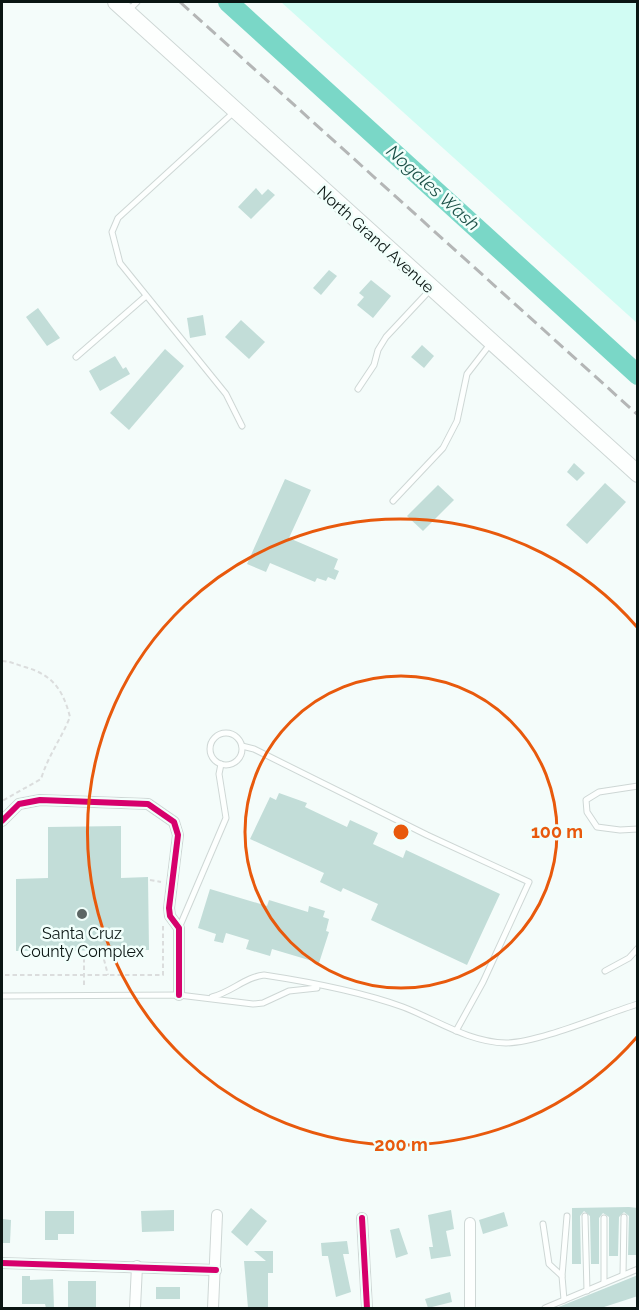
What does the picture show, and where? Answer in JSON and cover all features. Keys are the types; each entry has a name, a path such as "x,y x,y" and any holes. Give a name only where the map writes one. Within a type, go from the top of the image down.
{"main road":[{"name":"North Grand Avenue","path":"127,5 236,111 638,474"}],"street":[{"path":"2,821 19,804 40,800 148,804 174,822 178,835 169,908 170,916 179,927 179,995"},
{"path":"213,1308 218,1215"},
{"path":"362,1218 367,1308"},
{"path":"470,1223 470,1308"},
{"path":"2,1263 216,1270"},
{"path":"135,1308 137,1266"}],"lane":[{"path":"236,111 118,218 112,232 120,263 226,394 242,426"},
{"path":"358,388 374,365 378,350 386,337 431,289"},
{"path":"76,357 146,296"},
{"path":"393,501 443,448 457,422 467,374 492,343"},
{"path":"179,927 226,818 220,764 211,753 214,738 223,733 233,734 242,746 241,755 235,762 220,764"},
{"path":"242,746 254,748 427,835 529,882 483,982 456,1031"},
{"path":"638,786 598,792 586,800 587,812 597,827 620,830 638,829"},
{"path":"605,971 629,958 638,948"},
{"path":"212,997 229,992 255,976 264,975 403,1007 471,1037 506,1043 535,1037 638,1004"},
{"path":"2,996 179,995 212,997 253,1004 263,1003 289,991 324,987"},
{"path":"564,1300 562,1276 567,1216"},
{"path":"585,1216 587,1291"},
{"path":"623,1275 624,1217"},
{"path":"604,1218 604,1283"},
{"path":"543,1224 549,1264 562,1276"},
{"path":"544,1308 638,1269"}],"path":[{"path":"2,661 50,676 59,686 70,717 60,739 51,750 41,779 2,801"},
{"path":"150,880 160,880 164,885"},
{"path":"5,975 163,975 163,919"},
{"path":"102,952 108,975"},
{"path":"84,958 84,995"}],"green space":[{"path":"281,2 637,2 637,323"}],"building":[{"path":"256,188 262,195 268,189 275,195 251,219 238,207"},
{"path":"329,270 337,276 321,295 313,288"},
{"path":"371,280 391,296 373,318 357,305 364,297 359,293"},
{"path":"38,308 60,338 47,346 26,317"},
{"path":"203,315 206,335 190,338 187,318"},
{"path":"241,320 265,342 249,359 225,337"},
{"path":"422,345 434,356 424,368 411,357"},
{"path":"165,349 184,366 129,430 110,413"},
{"path":"115,356 123,369 126,367 130,374 100,391 89,371"},
{"path":"574,463 585,473 577,481 567,472"},
{"path":"285,479 311,490 289,538 338,559 334,569 339,571 335,580 328,577 326,581 317,578 315,582 270,563 266,572 247,564"},
{"path":"605,483 626,502 587,544 566,525"},
{"path":"438,485 454,500 423,531 407,516"},
{"path":"279,793 307,803 305,807 347,827 350,820 378,833 373,844 403,858 406,850 500,894 467,965 371,920 378,904 343,888 341,892 320,882 324,873 250,839 270,797 276,800"},
{"name":"Santa Cruz County Complex","path":"121,826 121,878 148,877 149,950 16,951 16,879 48,878 48,827"},
{"path":"210,889 267,906 269,900 308,912 309,906 325,911 323,917 329,919 326,931 329,932 319,963 272,949 270,956 246,949 249,940 226,933 223,943 214,941 216,934 198,928"},
{"path":"251,1208 267,1221 247,1246 231,1232"},
{"path":"572,1208 638,1208 638,1255 628,1255 629,1216 624,1212 619,1217 618,1256 609,1256 609,1217 603,1213 599,1218 599,1264 591,1264 590,1216 584,1211 580,1216 581,1264 572,1264"},
{"path":"174,1210 174,1231 142,1232 141,1211"},
{"path":"451,1210 454,1229 446,1231 451,1256 431,1259 429,1247 433,1247 428,1215"},
{"path":"45,1211 74,1211 74,1234 58,1234 58,1240 45,1240"},
{"path":"504,1212 508,1226 483,1234 479,1220"},
{"path":"3,1219 11,1220 10,1243 2,1243"},
{"path":"399,1228 408,1254 396,1258 390,1230"},
{"path":"347,1241 349,1254 343,1254 351,1292 336,1297 328,1256 322,1256 321,1243"},
{"path":"254,1251 273,1251 273,1273 268,1273 268,1308 248,1308 244,1261 266,1261"},
{"path":"638,1275 638,1296 601,1308 556,1308"},
{"path":"22,1276 30,1276 30,1280 53,1279 54,1308 46,1308 45,1304 22,1304"},
{"path":"68,1281 96,1281 96,1308 68,1308"},
{"path":"156,1287 180,1287 180,1299 156,1299"},
{"path":"450,1292 452,1302 428,1308 425,1299"}],"waterway":[{"name":"Nogales Wash","path":"228,2 638,375"}],"railway":[{"path":"180,2 638,415"}],"cycle path":[{"path":"2,821 19,804 40,800 148,804 174,822 178,835 169,908 170,916 179,928 179,995"},
{"path":"362,1218 367,1308"},
{"path":"2,1263 216,1270"}],"place":[{"name":"Santa Cruz County Complex","path":"82,914"}]}
